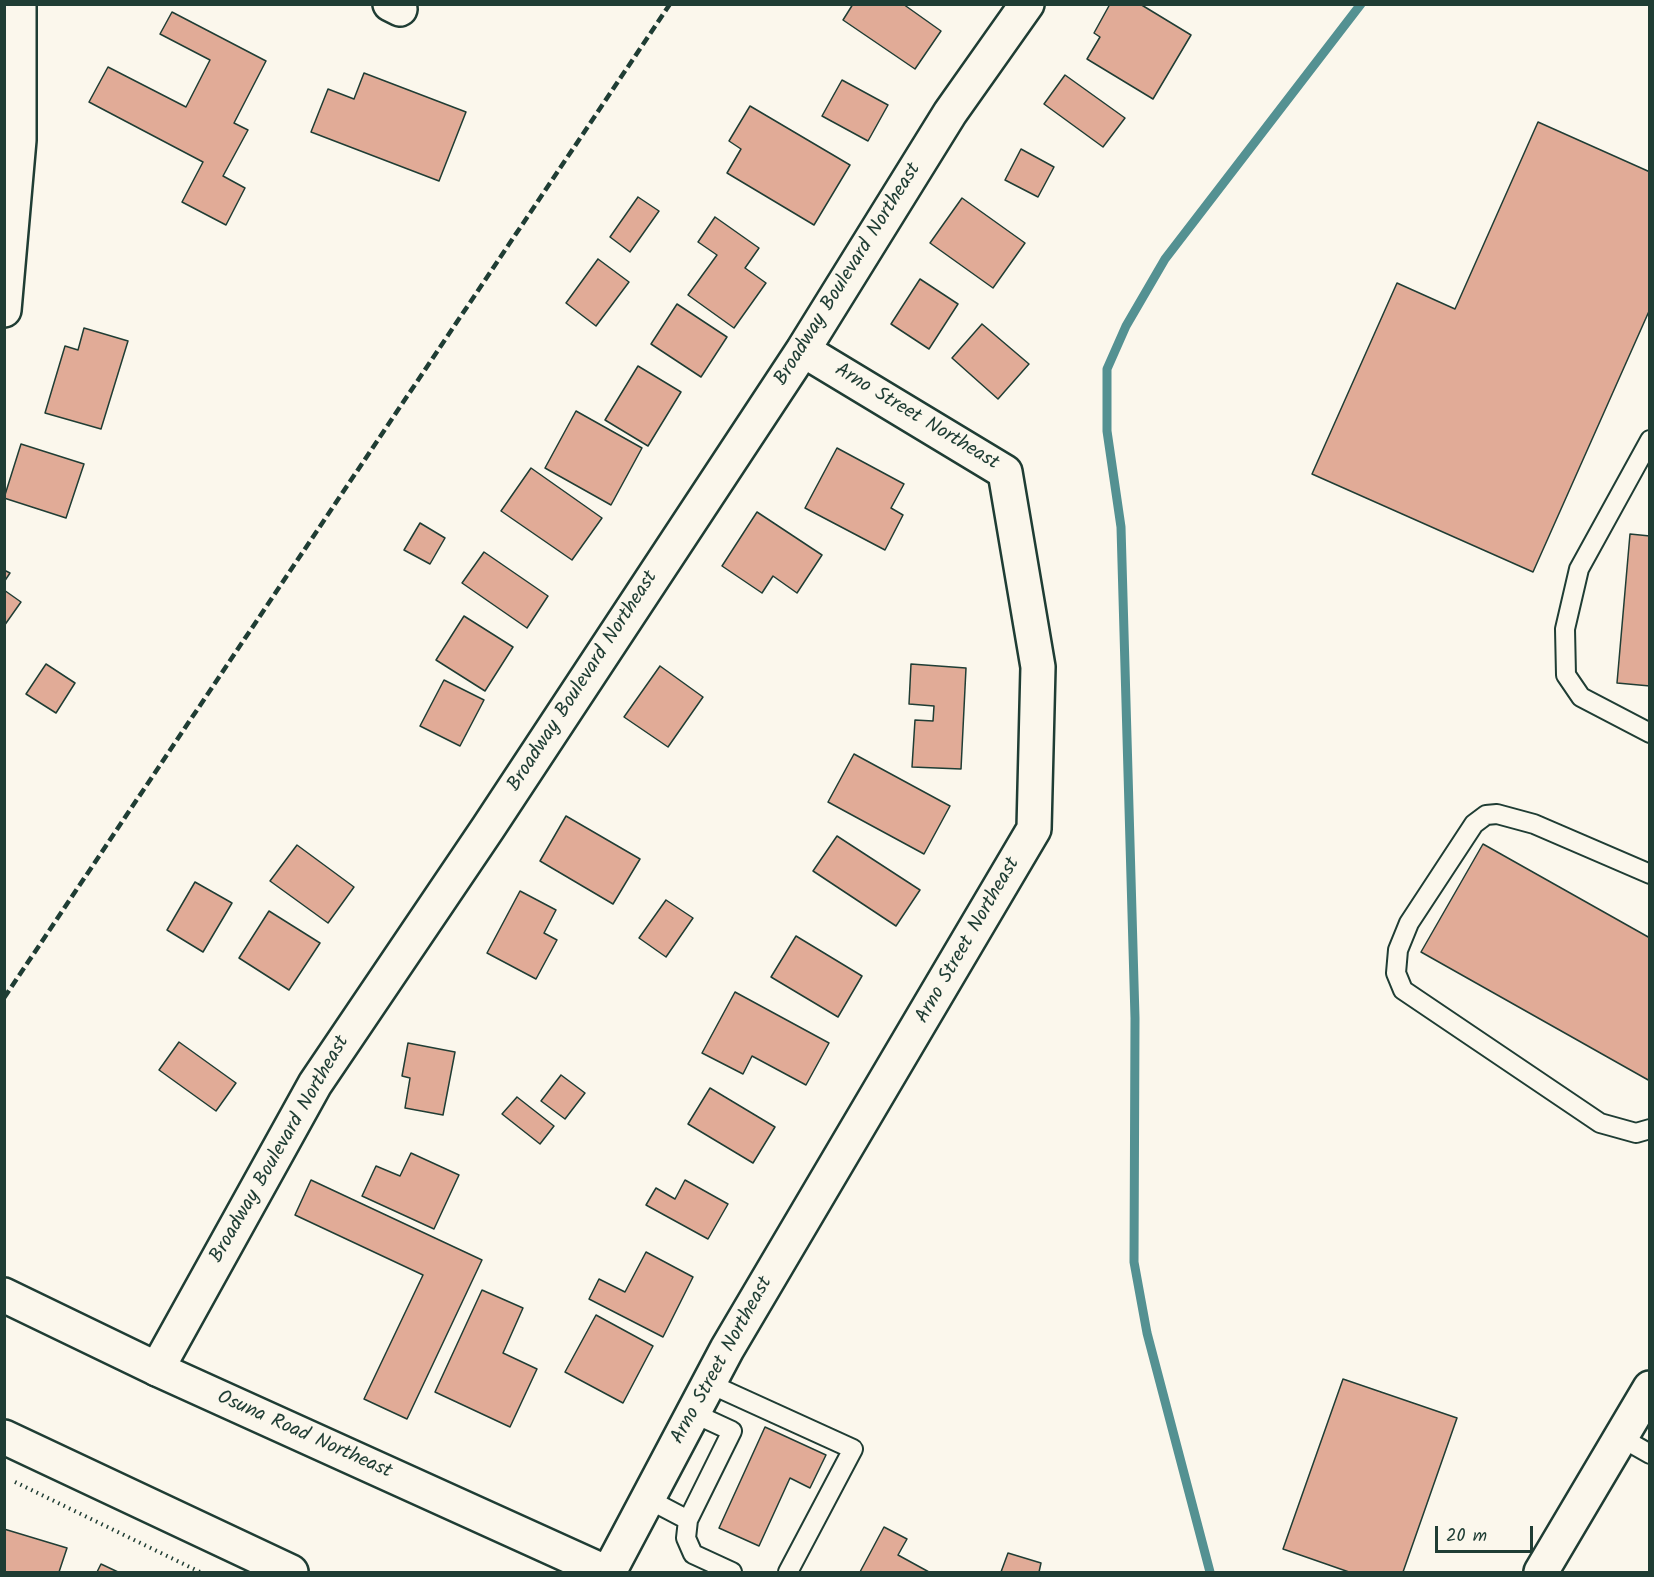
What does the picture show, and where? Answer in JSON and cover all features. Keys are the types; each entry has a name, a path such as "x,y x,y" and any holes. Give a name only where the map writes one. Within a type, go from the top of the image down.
{"street":[{"path":"4,310 19,140 19,4"},
{"name":"Broadway Boulevard Northeast","path":"157,1369 315,1084 488,828 803,350 950,113 1027,4"},
{"name":"Arno Street Northeast","path":"607,1572 708,1383 1034,830 1038,668 1005,472 803,350"},
{"name":"Osuna Road Northeast","path":"4,1295 157,1369 607,1572"},
{"path":"1540,1572 1650,1388"},
{"path":"4,1437 291,1572"}],"lane":[{"path":"1647,453 1579,569 1565,629 1566,675 1581,697 1650,733"},
{"path":"1650,874 1534,824 1497,814 1486,815 1474,824 1409,923 1398,950 1396,973 1403,990 1600,1123 1636,1133 1650,1129"},
{"path":"708,1383 853,1449 788,1572"},
{"path":"693,1413 732,1431 688,1520 686,1538 693,1554 723,1571"},
{"path":"1620,1437 1650,1454"},
{"path":"648,1499 688,1520"}],"path":[{"path":"4,1477 200,1572"}],"building":[{"path":"853,4 903,4 941,31 915,69 843,20"},
{"path":"1110,4 1140,4 1191,35 1153,99 1087,59 1100,37 1094,33"},
{"path":"172,12 266,61 234,123 248,130 223,176 245,188 226,225 182,202 203,162 89,102 108,67 186,107 210,60 160,34"},
{"path":"364,73 466,112 439,181 311,132 328,89 354,99"},
{"path":"1065,75 1125,118 1103,147 1044,104"},
{"path":"842,80 888,105 868,141 822,116"},
{"path":"750,106 850,165 814,225 727,173 741,149 729,141"},
{"path":"1538,122 1650,172 1650,309 1533,572 1312,474 1397,283 1455,309"},
{"path":"1021,149 1054,167 1038,197 1005,180"},
{"path":"638,197 659,211 630,252 610,237"},
{"path":"962,198 1025,243 993,288 930,243"},
{"path":"715,217 759,248 745,268 766,283 734,328 688,295 717,255 698,242"},
{"path":"598,259 629,282 596,326 566,303"},
{"path":"920,279 958,304 929,349 891,324"},
{"path":"677,304 727,337 701,377 651,344"},
{"path":"982,324 1029,364 998,399 952,358"},
{"path":"84,328 128,341 101,429 45,413 65,346 78,350"},
{"path":"638,366 681,392 648,446 605,420"},
{"path":"576,411 642,448 611,505 545,468"},
{"path":"21,444 84,464 66,518 4,498"},
{"path":"837,448 904,484 891,508 903,515 885,550 805,508"},
{"path":"531,468 602,518 572,560 501,511"},
{"path":"757,512 822,555 797,593 773,576 762,593 722,566"},
{"path":"420,523 445,538 430,564 404,550"},
{"path":"1630,534 1650,536 1650,686 1617,683"},
{"path":"484,552 548,596 527,628 462,583"},
{"path":"4,570 10,573 4,582"},
{"path":"4,590 21,602 4,626"},
{"path":"464,616 513,647 485,691 436,660"},
{"path":"46,664 75,683 56,713 26,694"},
{"path":"911,664 966,668 961,769 912,767 915,720 933,721 934,706 909,704"},
{"path":"660,666 703,697 668,747 624,717"},
{"path":"444,680 484,700 460,746 420,726"},
{"path":"854,754 950,806 924,854 828,802"},
{"path":"566,816 640,859 613,904 540,861"},
{"path":"837,836 920,890 896,926 813,871"},
{"path":"1483,844 1650,938 1650,1081 1421,952"},
{"path":"297,845 354,887 328,923 270,881"},
{"path":"195,882 232,903 203,952 167,930"},
{"path":"520,891 556,910 544,933 557,940 536,979 487,953"},
{"path":"666,900 693,918 666,957 639,938"},
{"path":"269,911 320,943 289,990 239,958"},
{"path":"796,936 862,976 838,1017 771,977"},
{"path":"735,992 829,1043 806,1085 752,1056 743,1074 702,1053"},
{"path":"179,1042 236,1083 216,1111 159,1070"},
{"path":"408,1043 455,1052 443,1115 405,1108 410,1078 402,1076"},
{"path":"561,1075 585,1093 565,1119 541,1101"},
{"path":"710,1088 775,1127 753,1163 688,1124"},
{"path":"517,1097 554,1126 540,1144 502,1114"},
{"path":"411,1153 459,1175 434,1229 362,1196 376,1166 400,1176"},
{"path":"311,1180 482,1260 407,1419 364,1399 423,1275 295,1215"},
{"path":"685,1180 728,1204 708,1239 646,1205 656,1188 675,1199"},
{"path":"646,1252 693,1277 663,1337 589,1299 599,1279 625,1292"},
{"path":"482,1290 523,1308 503,1353 537,1369 510,1427 435,1392"},
{"path":"596,1315 653,1346 623,1403 565,1372"},
{"path":"1343,1379 1457,1418 1403,1572 1349,1572 1283,1549"},
{"path":"765,1427 826,1455 810,1488 790,1478 759,1546 719,1528"},
{"path":"884,1527 907,1539 898,1555 929,1572 860,1572"},
{"path":"4,1529 67,1548 59,1572 4,1572"},
{"path":"1008,1553 1041,1563 1039,1572 1001,1572"},
{"path":"101,1564 118,1572 97,1572"}],"waterway":[{"path":"1210,1572 1147,1333 1134,1262 1135,1018 1121,527 1107,431 1107,369 1126,326 1165,259 1361,4"}],"railway":[{"path":"4,998 670,4"}]}
